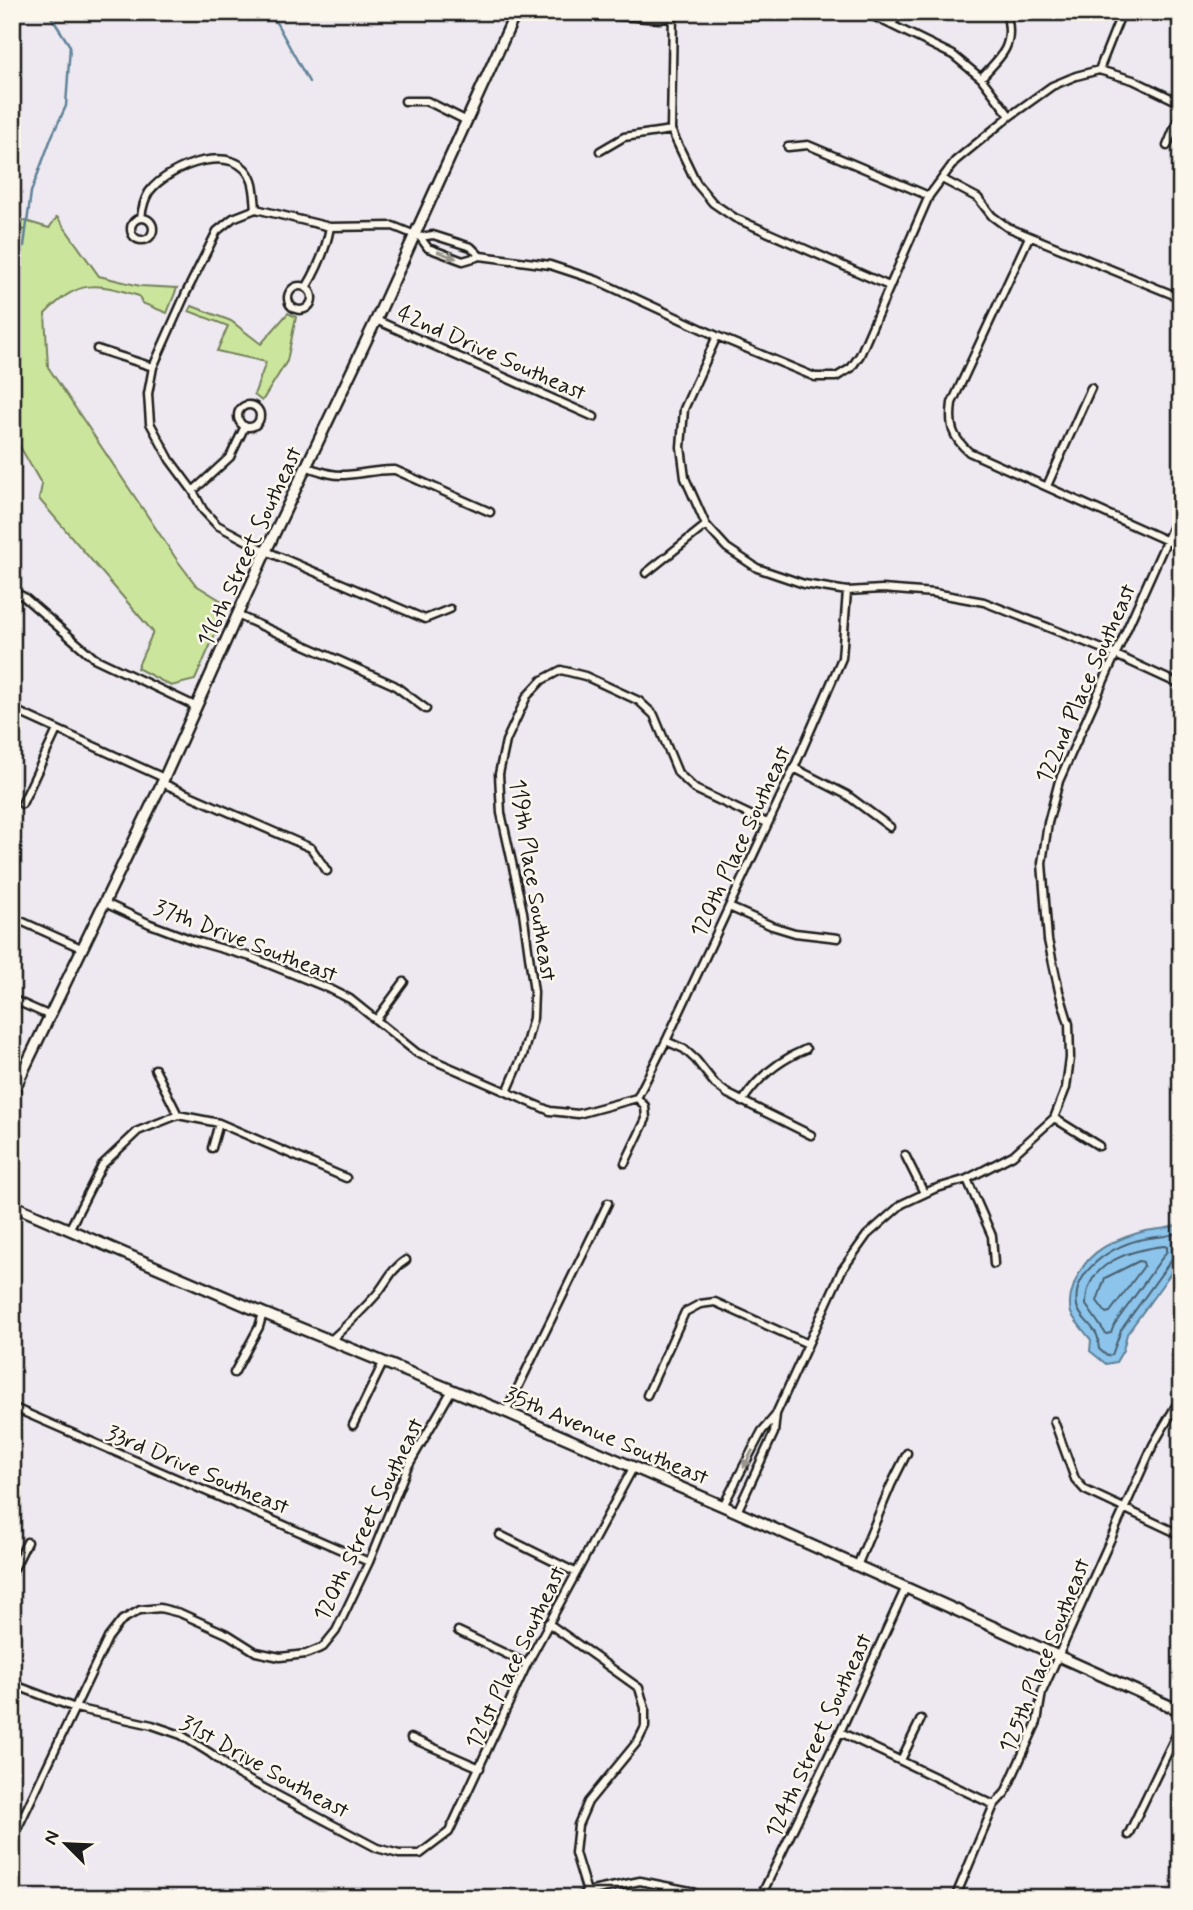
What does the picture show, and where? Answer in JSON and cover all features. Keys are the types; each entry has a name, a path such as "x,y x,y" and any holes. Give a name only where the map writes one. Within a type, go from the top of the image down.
{"street":[{"name":"116th Street Southeast","path":"12,1094 163,780 266,551 417,236 465,120 516,12"},
{"path":"865,12 953,55 981,78 1010,116"},
{"path":"891,25 901,12"},
{"path":"1100,70 1122,12"},
{"path":"597,14 659,19 672,15 671,130 697,184 713,203 735,218 889,286"},
{"path":"981,78 1006,50 1010,35 1007,20"},
{"path":"450,609 425,619 266,551 217,525 203,510 193,491 170,460 150,423 148,394 153,367 217,231 233,218 256,209 330,227 393,226 417,236 428,248 463,261 480,256 550,265 596,280 717,336 815,377 836,377 851,368 860,355 929,196 956,161 1010,116 1052,86 1100,70 1133,80 1181,103"},
{"path":"405,101 427,102 465,120"},
{"path":"1167,146 1181,112"},
{"path":"600,151 624,137 671,130"},
{"path":"788,147 808,145 929,196"},
{"path":"141,218 148,193 161,180 181,168 212,158 232,160 244,168 253,181 256,209"},
{"path":"942,178 978,198 992,216 1007,227 1181,298"},
{"path":"306,288 326,247 330,227"},
{"path":"417,236 433,235 471,247 480,256"},
{"path":"1029,237 952,403 950,425 957,441 969,452 1181,547"},
{"name":"42nd Drive Southeast","path":"376,320 594,417"},
{"path":"717,336 684,409 681,447 685,478 706,525 727,548 757,568 804,584 847,591 908,591 984,602 1181,685"},
{"path":"97,349 153,367"},
{"path":"1046,486 1091,388"},
{"path":"193,491 230,457 245,426"},
{"path":"307,467 330,475 395,470 490,512"},
{"name":"122nd Place Southeast","path":"723,1506 762,1431 776,1414 842,1270 867,1235 902,1204 924,1193 967,1179 1013,1155 1054,1118 1066,1088 1070,1058 1069,1024 1048,940 1042,863 1048,823 1059,781 1181,508"},
{"path":"646,573 706,525"},
{"path":"12,591 24,597 94,658 195,706"},
{"name":"120th Place Southeast","path":"637,1098 794,768 842,658 847,591"},
{"path":"237,615 394,685 426,709"},
{"name":"119th Place Southeast","path":"507,1092 523,1055 533,1018 534,992 523,912 501,813 499,774 506,741 527,696 542,680 562,670 585,676 639,701 654,715 678,773 695,789 767,823"},
{"path":"12,709 311,848 327,872"},
{"path":"22,804 57,730"},
{"path":"794,768 847,795 890,827"},
{"name":"37th Drive Southeast","path":"105,902 150,924 195,941 300,975 350,999 417,1053 550,1111 578,1114 637,1098"},
{"path":"729,907 795,933 838,938"},
{"path":"12,917 81,948"},
{"path":"376,1020 404,982"},
{"path":"12,999 48,1015"},
{"path":"666,1041 684,1049 715,1084 741,1102 811,1135"},
{"path":"741,1102 749,1090 774,1067 806,1049"},
{"path":"155,1069 178,1115"},
{"path":"625,1163 646,1119 645,1106 637,1098"},
{"path":"69,1230 102,1165 138,1131 178,1115 219,1123 346,1178"},
{"path":"1054,1118 1099,1146"},
{"path":"212,1149 219,1123"},
{"path":"905,1155 924,1193"},
{"path":"967,1179 992,1236 994,1264"},
{"path":"506,1412 608,1203"},
{"name":"35th Avenue Southeast","path":"12,1205 263,1313 506,1412 737,1512 1181,1711"},
{"path":"331,1340 363,1310 393,1269 405,1260"},
{"path":"648,1395 684,1312 700,1304 715,1302 808,1343"},
{"path":"234,1373 263,1313"},
{"path":"353,1425 384,1361"},
{"name":"120th Street Southeast","path":"75,1708 108,1638 122,1620 140,1610 160,1608 180,1613 229,1635 256,1651 280,1657 306,1654 323,1647 336,1631 369,1562 407,1468 453,1390"},
{"name":"125th Place Southeast","path":"955,1898 993,1805 1005,1793 1037,1722 1042,1692 1124,1508 1153,1445 1181,1397"},
{"name":"33rd Drive Southeast","path":"12,1407 369,1562"},
{"name":"122nd Place Southeast","path":"737,1512 774,1433 776,1414"},
{"path":"1054,1422 1075,1479 1085,1490 1181,1535"},
{"path":"858,1566 907,1453"},
{"name":"121st Place Southeast","path":"420,1853 449,1832 527,1664 633,1468"},
{"path":"500,1535 575,1572"},
{"path":"12,1573 27,1542"},
{"name":"124th Street Southeast","path":"760,1898 840,1732 905,1587"},
{"path":"548,1623 639,1688 645,1708 645,1727 638,1741 588,1802 578,1825 575,1853 589,1895"},
{"path":"458,1631 527,1664"},
{"name":"31st Drive Southeast","path":"12,1684 75,1708 152,1725 181,1735 239,1775 377,1847 399,1853 420,1853"},
{"path":"12,1840 75,1708"},
{"path":"901,1760 921,1719"},
{"path":"1128,1835 1181,1724"},
{"path":"840,1732 993,1805"},
{"path":"411,1738 480,1768"},
{"path":"578,1898 640,1881 690,1891 704,1898"}],"green space":[{"path":"12,217 49,228 57,217 99,276 140,286 177,288 167,313 142,303 139,296 99,286 78,289 68,294 45,314 48,367 177,560 196,585 228,605 195,680 171,686 137,668 153,632 39,499 42,485 18,443 12,441 12,227 25,230 12,226"},
{"path":"192,306 231,321 261,344 288,313 296,317 287,361 262,401 254,395 266,362 217,351 228,326 189,311"}],"water":[{"path":"1181,1223 1181,1259 1127,1334 1123,1350 1116,1362 1106,1364 1090,1351 1091,1340 1071,1313 1071,1293 1076,1279 1088,1260 1115,1241"}],"waterway":[{"path":"24,246 31,192 66,106 70,46 48,12"},
{"path":"267,12 277,24 309,82"}]}
